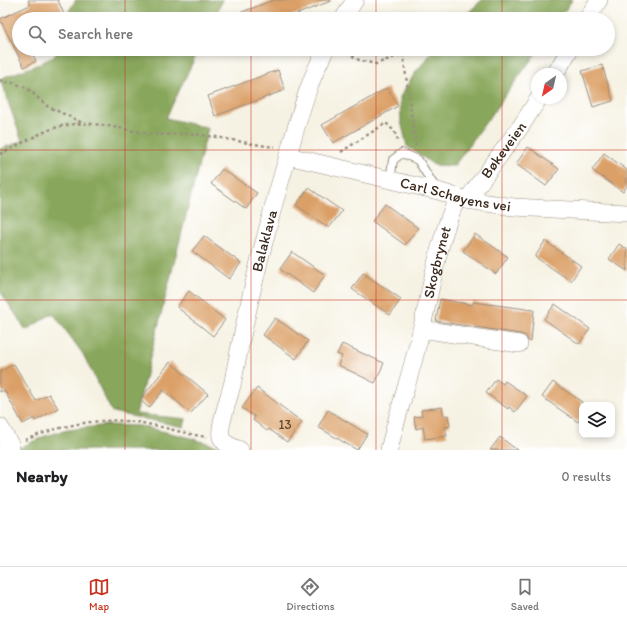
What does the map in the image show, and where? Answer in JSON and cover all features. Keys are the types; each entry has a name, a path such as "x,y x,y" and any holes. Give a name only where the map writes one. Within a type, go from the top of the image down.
{"street":[{"path":"347,12 355,0"},
{"path":"591,12 599,0"},
{"name":"Balaklava","path":"240,450 227,444 222,437 221,428 233,381 248,307 278,189 307,95 323,56"},
{"path":"559,68 566,56"},
{"name":"Bøkeveien","path":"463,199 521,126 535,104"},
{"name":"Carl Schøyens vei","path":"288,156 438,191 463,199 514,206 627,213"},
{"name":"Skogbrynet","path":"389,450 413,365 442,240 453,208 463,199"},
{"path":"421,329 519,344"},
{"path":"0,427 8,448"}],"lane":[{"path":"390,181 393,160 402,153 418,160 438,191"}],"path":[{"path":"353,56 359,60 376,64 398,56"},
{"path":"403,56 410,99 412,131 418,160"},
{"path":"0,80 27,88 47,106 84,123"},
{"path":"322,165 386,122 394,131 402,153"},
{"path":"0,154 41,134 65,125 84,123 154,134 191,134 277,147 288,156"},
{"path":"8,448 52,430 82,423 105,420 136,422 190,435"}],"green space":[{"path":"76,0 223,0 217,12 68,12"},
{"path":"482,0 572,0 564,12 469,12"},
{"path":"54,56 196,56 166,118 208,128 136,414 186,419 184,427 112,412 83,354 53,313 26,330 0,291 0,149 22,141 0,79"},
{"path":"429,56 534,56 454,166 434,165 407,146 401,121 400,97 415,73"},
{"path":"108,425 140,426 187,437 230,450 15,450 45,436 68,430"}],"building":[{"path":"28,0 58,0 63,12 15,12 30,5"},
{"path":"274,0 331,0 302,12 242,12"},
{"path":"12,13 12,43 0,19"},
{"path":"18,56 34,56 36,61 24,67"},
{"path":"602,65 613,101 593,107 582,71"},
{"path":"278,70 285,90 215,116 208,96"},
{"path":"387,88 398,106 333,143 322,125"},
{"path":"528,147 559,169 546,186 516,164"},
{"path":"604,153 627,170 627,186 623,192 592,170"},
{"path":"222,169 257,193 246,209 211,184"},
{"path":"309,188 342,211 329,228 296,205"},
{"path":"385,204 418,228 405,245 372,221"},
{"path":"475,234 508,257 496,274 463,251"},
{"path":"204,236 241,263 229,279 192,251"},
{"path":"545,241 581,266 571,281 535,257"},
{"path":"619,244 627,249 627,271 609,259"},
{"path":"292,252 325,275 313,293 280,269"},
{"path":"363,273 401,299 390,315 352,289"},
{"path":"189,291 225,320 213,336 177,307"},
{"path":"440,299 472,305 473,302 534,310 531,341 528,341 526,336 521,334 436,321"},
{"path":"555,304 590,329 579,344 544,319"},
{"path":"275,318 308,341 296,359 263,335"},
{"path":"342,344 384,363 375,383 338,365 342,356 337,354"},
{"path":"170,362 208,394 191,413 163,390 149,408 140,400"},
{"path":"14,364 36,401 49,394 58,408 35,421 34,418 23,424 4,390 0,392 0,372"},
{"path":"496,379 503,384 505,381 527,396 515,412 509,407 508,409 486,393"},
{"path":"553,382 582,402 579,402 579,420 578,422 542,397"},
{"path":"257,388 302,422 287,442 269,429 267,431 253,420 255,417 242,408"},
{"path":"442,407 444,416 448,415 450,426 445,427 447,436 425,439 423,427 416,429 414,417 422,416 421,410"},
{"path":"328,410 367,434 357,450 318,427"},
{"path":"500,437 517,450 490,450"}]}
